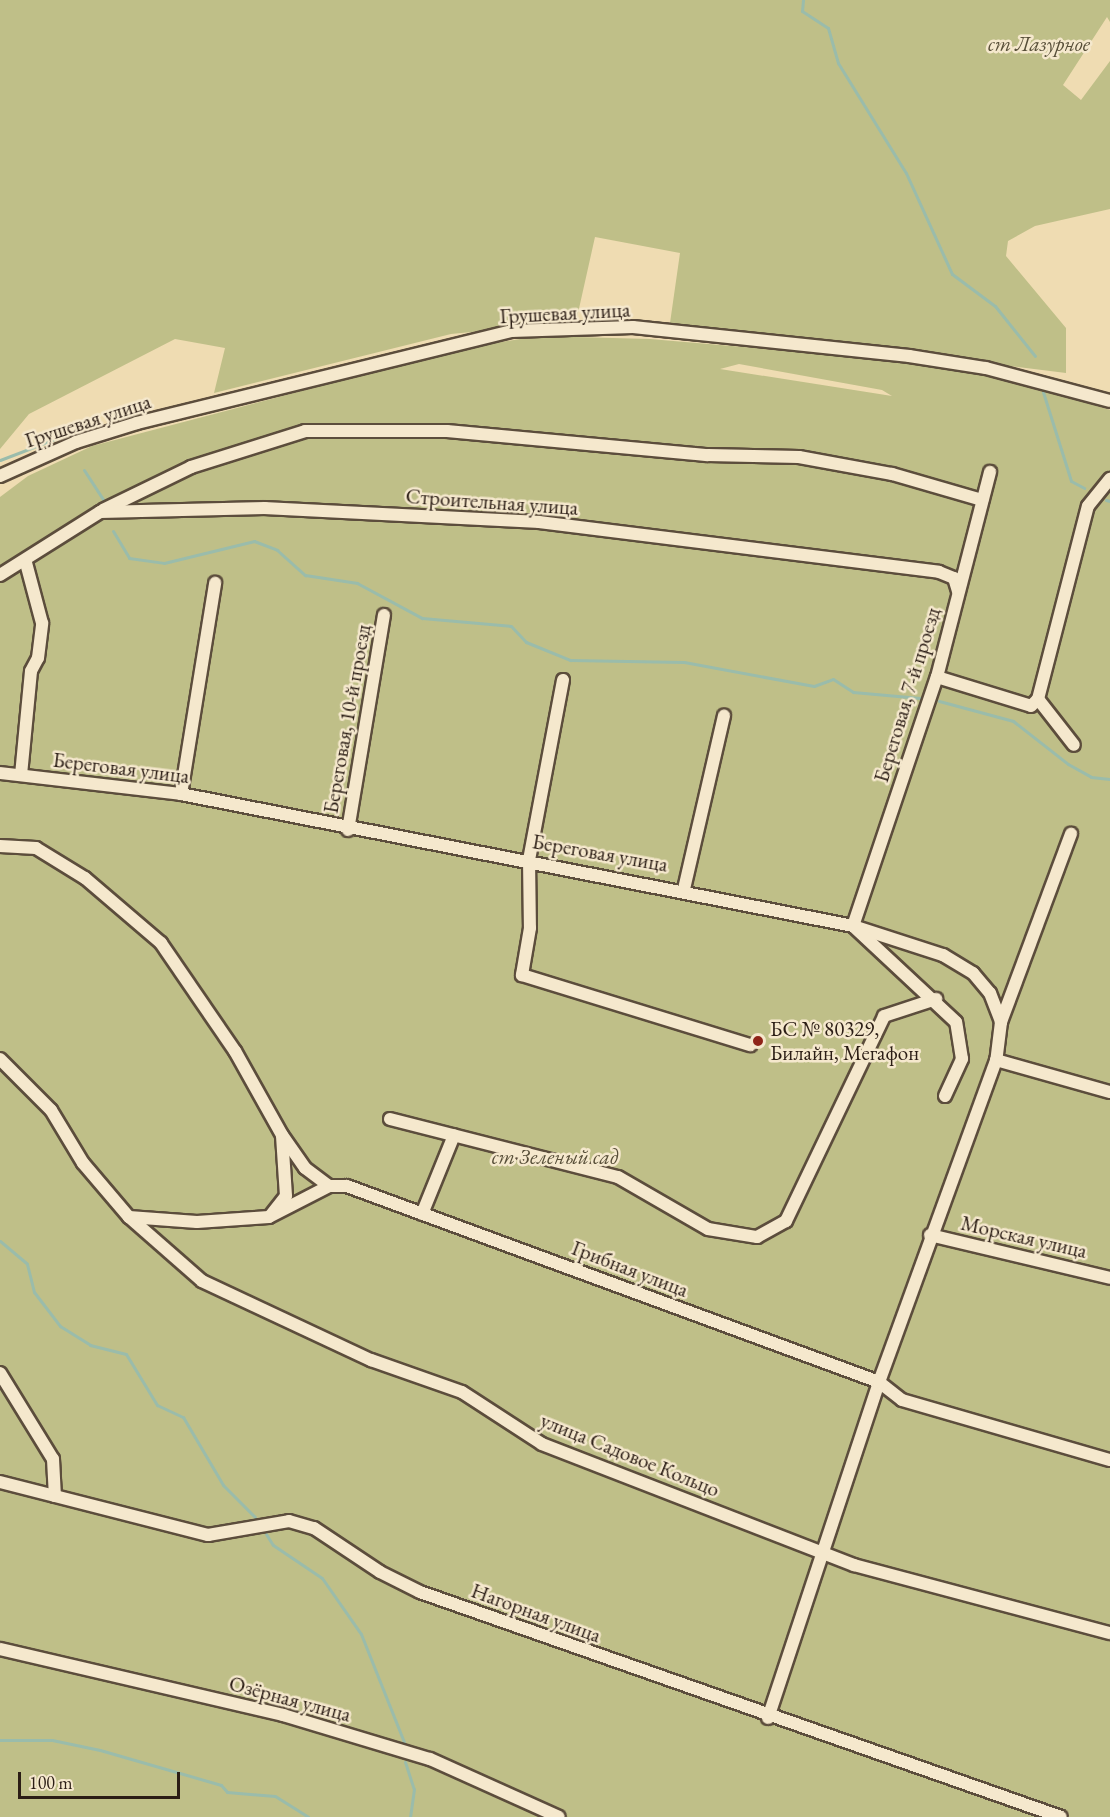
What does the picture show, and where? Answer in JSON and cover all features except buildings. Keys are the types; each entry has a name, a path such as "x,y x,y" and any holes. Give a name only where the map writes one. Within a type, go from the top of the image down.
{"street":[{"name":"Грушевая улица","path":"0,476 76,442 137,423 511,331 633,327 909,356 986,368 1110,400"},
{"path":"0,575 26,563 100,512 202,463 304,431 447,431 708,455 799,457 892,474 982,500"},
{"name":"Береговая, 7-й проезд","path":"853,926 937,676 990,472"},
{"path":"937,676 1031,705 1038,699 1088,506 1110,479"},
{"name":"Строительная улица","path":"100,512 265,508 539,522 939,572 954,578 958,591"},
{"path":"21,775 31,671 38,658 42,623 26,563"},
{"path":"181,794 215,583"},
{"name":"Береговая, 10-й проезд","path":"348,830 384,615"},
{"path":"562,680 529,860 530,928 522,975 750,1046"},
{"path":"1038,699 1074,745"},
{"path":"684,889 724,716"},
{"name":"Береговая улица","path":"0,773 181,794 348,830 684,889 853,926 960,964 983,982 1001,1022"},
{"path":"768,1718 825,1554 879,1382 930,1235 996,1060 1001,1022 1071,834"},
{"path":"0,846 36,848 85,878 161,943 235,1051 282,1135 305,1168 329,1186 269,1217 197,1222 129,1217"},
{"path":"853,926 936,999 956,1022 963,1040 962,1059 945,1096"},
{"path":"390,1119 618,1177 708,1229 736,1236 766,1235 786,1221 884,1016 936,999"},
{"name":"улица Садовое Кольцо","path":"0,1059 51,1110 83,1163 129,1217 202,1281 371,1360 462,1392 542,1444 825,1554 1110,1633"},
{"path":"996,1060 1110,1092"},
{"path":"269,1217 286,1196 282,1135"},
{"path":"422,1214 454,1135"},
{"name":"Грибная улица","path":"329,1186 347,1186 879,1382 902,1400 1110,1460"},
{"name":"Морская улица","path":"930,1235 1110,1278"},
{"path":"0,1373 53,1459 55,1496"},
{"name":"Нагорная улица","path":"0,1482 208,1534 289,1521 314,1528 380,1572 420,1592 768,1718 1061,1817"},
{"name":"Озёрная улица","path":"0,1649 283,1715 419,1756 559,1817"}],"green space":[{"name":"ст Лазурное","path":"0,0 1110,0 1110,22 1107,17 1063,85 1081,100 1110,61 1110,209 1035,226 1008,241 1006,256 1066,328 1066,373 670,323 680,253 595,237 576,322 451,334 214,393 225,348 175,339 29,414 0,449"},
{"name":"ст Зеленый сад","path":"537,336 650,339 870,358 990,374 1110,410 1110,1817 0,1817 0,497 28,476 92,446 461,349","holes":["739,364 882,390 892,396 720,369"]}],"waterway":[{"path":"803,0 802,11 828,28 838,63 906,173 952,274 995,306 1035,356"},
{"path":"1043,392 1071,481 1084,488"},
{"path":"0,460 55,439"},
{"path":"84,470 103,499"},
{"path":"1106,500 1110,501"},
{"path":"113,531 129,558 164,563 254,541 277,550 305,575 357,583 422,618 511,626 526,642 570,660 684,662 814,686 833,679 853,692 920,698"},
{"path":"939,701 1013,721 1068,764 1091,777 1110,779"},
{"path":"0,1241 27,1264 34,1292 60,1326 90,1345 126,1354 157,1405 183,1417 223,1485 255,1517"},
{"path":"266,1534 273,1545 322,1578 361,1634 404,1742"},
{"path":"0,1740 52,1740 100,1750 221,1785 227,1792 275,1796 308,1817"},
{"path":"405,1762 414,1789 410,1817"}],"place":[{"name":"БС № 80329, Билайн, Мегафон","path":"758,1041"}]}
